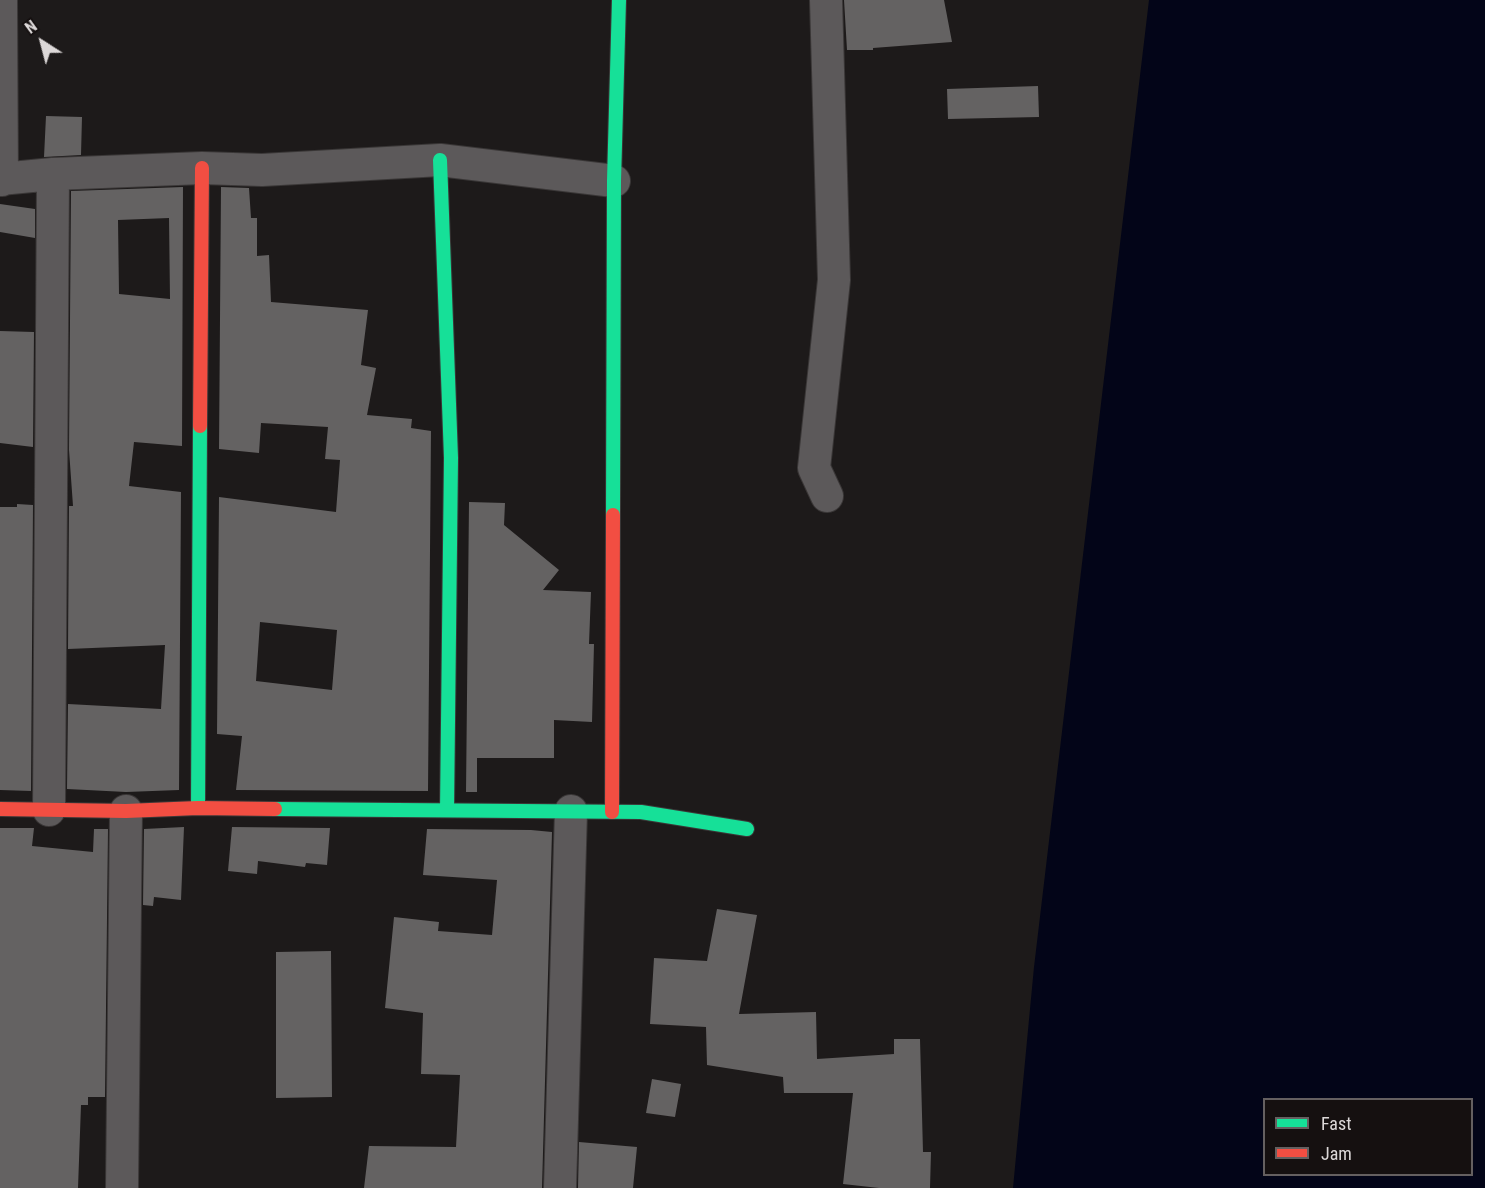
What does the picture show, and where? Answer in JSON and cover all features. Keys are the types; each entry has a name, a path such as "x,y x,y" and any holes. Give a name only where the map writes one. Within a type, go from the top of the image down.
{"street":[{"path":"1,0 1,179 53,174 202,168 262,170 440,160 614,181"},
{"path":"612,812 614,181 619,0"},
{"path":"826,0 834,280 814,468 827,496"},
{"path":"440,160 451,458 447,810"},
{"path":"198,808 202,168"},
{"path":"49,810 53,174"},
{"path":"0,809 126,811 198,808 641,812 747,829"},
{"path":"122,1188 126,811"},
{"path":"560,1188 571,811"}],"water":[{"path":"1149,0 1485,0 1485,1188 1013,1188 1034,967"}],"building":[{"path":"844,0 944,0 952,42 873,48 873,50 847,50"},
{"path":"1038,86 1039,117 948,119 947,89"},
{"path":"46,116 82,117 81,155 44,157"},
{"path":"183,187 182,446 134,442 129,486 181,492 179,790 126,792 67,789 68,704 161,709 165,645 68,649 69,506 73,506 69,450 71,191","holes":["169,218 170,299 119,294 118,220"]},
{"path":"221,187 249,188 251,218 257,218 257,256 269,255 271,302 368,310 361,365 376,368 367,415 412,419 411,428 431,431 428,791 236,790 242,736 217,734 219,497 336,512 340,460 325,459 328,427 261,423 259,453 219,449","holes":["260,622 337,630 332,690 256,681"]},
{"path":"0,204 35,209 35,238 0,232"},
{"path":"0,331 34,332 33,447 0,443"},
{"path":"469,502 505,503 504,525 559,570 543,590 591,592 589,644 594,644 592,722 554,720 554,758 477,758 477,792 466,792"},
{"path":"17,504 33,505 31,791 0,790 0,507 17,507"},
{"path":"184,827 181,900 154,897 153,906 143,905 144,829"},
{"path":"232,827 330,828 327,865 306,863 305,867 258,861 257,874 228,871"},
{"path":"0,828 34,828 32,846 93,852 94,829 108,829 105,1097 88,1097 88,1105 81,1105 78,1188 0,1188"},
{"path":"427,829 552,832 542,1188 364,1188 369,1146 456,1147 460,1075 421,1074 423,1013 385,1008 394,917 439,922 438,931 492,935 497,880 423,875"},
{"path":"717,909 757,915 739,1014 816,1012 817,1059 894,1054 894,1039 920,1039 923,1152 931,1152 930,1188 879,1188 843,1184 853,1093 784,1093 783,1077 707,1065 706,1027 650,1024 654,958 707,961"},
{"path":"331,951 332,1097 276,1098 276,952"},
{"path":"652,1079 681,1084 675,1117 646,1113"},
{"path":"579,1142 637,1147 633,1188 578,1188"}],"traffic: fast":[{"path":"613,515 614,181 619,0"},
{"path":"440,160 451,458 447,810"},
{"path":"198,808 200,426"},
{"path":"275,809 641,812 747,829"}],"traffic: jam":[{"path":"200,426 202,168"},
{"path":"612,812 613,515"},
{"path":"0,809 126,811 198,808 275,809"}]}
